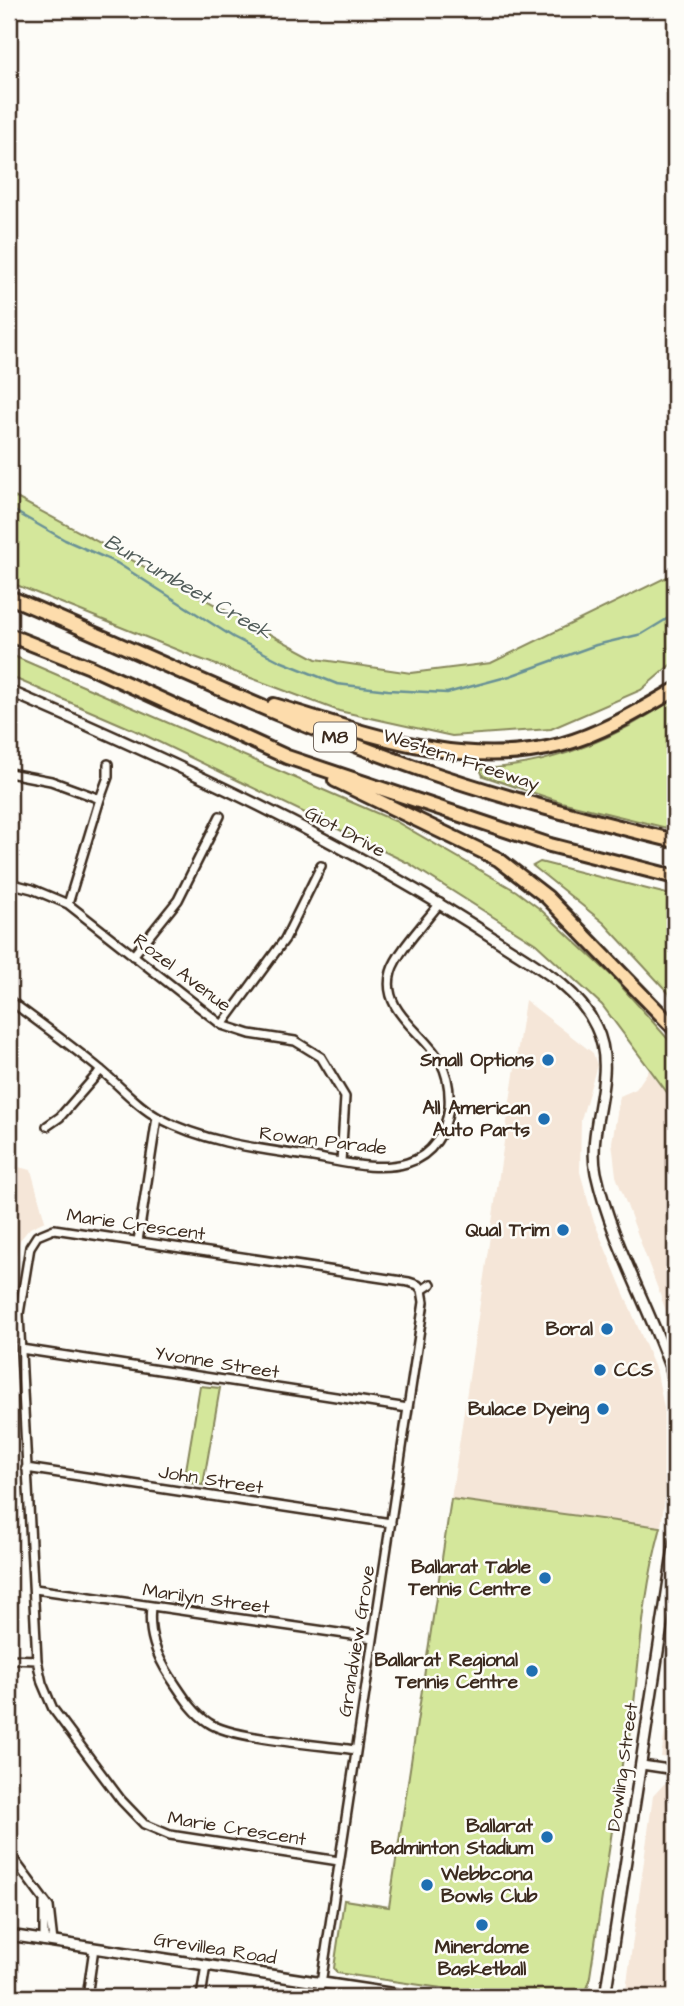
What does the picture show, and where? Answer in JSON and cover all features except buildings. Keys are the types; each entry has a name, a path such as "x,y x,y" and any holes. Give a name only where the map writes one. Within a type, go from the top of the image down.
{"highway":[{"name":"Western Freeway","path":"9,597 318,731 421,769 557,812 675,841"},
{"name":"M8","path":"9,635 90,667 287,757 537,841 675,877"},
{"path":"217,687 412,745 461,753 510,754 560,745 605,729 675,690"},
{"path":"287,757 498,859 547,897 675,1029"}],"street":[{"name":"Giot Drive","path":"9,691 252,802 440,903 567,988 597,1028 606,1069 594,1143 596,1171 608,1213 675,1381"},
{"path":"68,904 108,777 108,764"},
{"path":"9,773 51,781 100,799"},
{"path":"133,956 178,900 220,816"},
{"path":"222,1025 285,939 321,866"},
{"name":"Rozel Avenue","path":"9,883 68,904 222,1025 250,1034 295,1041 321,1057 345,1097 341,1162"},
{"name":"Rowan Parade","path":"9,1000 101,1070 156,1117 185,1130 239,1146 368,1166 391,1166 409,1162 425,1154 436,1144 446,1124 449,1085 440,1060 399,1013 390,995 391,972 404,950 440,903"},
{"path":"47,1126 60,1116 101,1070"},
{"path":"138,1241 156,1117"},
{"name":"Marie Crescent","path":"339,1861 170,1835 152,1829 135,1816 121,1800 53,1709 42,1684 37,1660 26,1468 19,1314 28,1251 32,1241 40,1234 61,1230 409,1282 418,1285 422,1290"},
{"path":"422,1290 431,1283"},
{"name":"Grandview Grove","path":"319,1997 424,1302 422,1290"},
{"path":"9,1312 19,1314"},
{"name":"Yvonne Street","path":"21,1349 408,1408"},
{"name":"John Street","path":"26,1468 391,1523"},
{"name":"Dowling Street","path":"605,1997 675,1541"},
{"name":"Marilyn Street","path":"35,1589 373,1638"},
{"path":"151,1607 150,1621 156,1653 187,1701 209,1723 220,1730 356,1750"},
{"path":"9,1659 37,1660"},
{"path":"642,1765 675,1770"},
{"path":"9,1853 42,1898 49,1942"},
{"name":"Grevillea Road","path":"9,1935 415,1997"},
{"path":"87,1997 94,1948"},
{"path":"201,1997 206,1965"}],"shaded area":[{"path":"525,1000 593,1053 597,1065 581,1120 580,1172 593,1219 657,1373 670,1438 661,1527 451,1499"},
{"path":"649,1070 675,1103 675,1335 616,1176 612,1142 620,1096 636,1089"},
{"path":"9,1165 31,1170 45,1221 30,1228 20,1240 9,1284"},
{"path":"675,1666 675,1759 661,1757"},
{"path":"664,1784 675,1786 675,1997 625,1997 653,1796"}],"green space":[{"path":"9,494 316,659 411,673 491,663 675,573 675,661 641,690 551,729 452,736 339,711 195,657 9,582"},
{"path":"9,654 395,821 516,891 540,909 613,977 675,1047 675,1103 602,1005 536,944 408,863 134,730 9,676"},
{"path":"675,698 675,830 561,802 483,776 480,769 533,762 582,748 630,726"},
{"path":"540,862 675,896 675,1000 604,923 533,866"},
{"path":"200,1386 220,1388 203,1485 184,1482"},
{"path":"451,1499 661,1527 645,1605 630,1738 626,1738 589,1983 584,1997 504,1997 337,1973 334,1968 344,1900 389,1907"}],"waterway":[{"name":"Burrumbeet Creek","path":"9,508 65,540 117,563 233,637 280,661 337,684 447,693 510,676 596,645 642,634 675,614"}],"place":[{"name":"Small Options","path":"548,1060"},
{"name":"All American Auto Parts","path":"544,1119"},
{"name":"Qual Trim","path":"563,1230"},
{"name":"Boral","path":"607,1329"},
{"name":"CCS","path":"600,1370"},
{"name":"Bulace Dyeing","path":"603,1409"},
{"name":"Ballarat Table Tennis Centre","path":"545,1578"},
{"name":"Ballarat Regional Tennis Centre","path":"532,1671"},
{"name":"Ballarat Badminton Stadium","path":"547,1837"},
{"name":"Webbcona Bowls Club","path":"427,1885"},
{"name":"Minerdome Basketball","path":"482,1925"}]}
